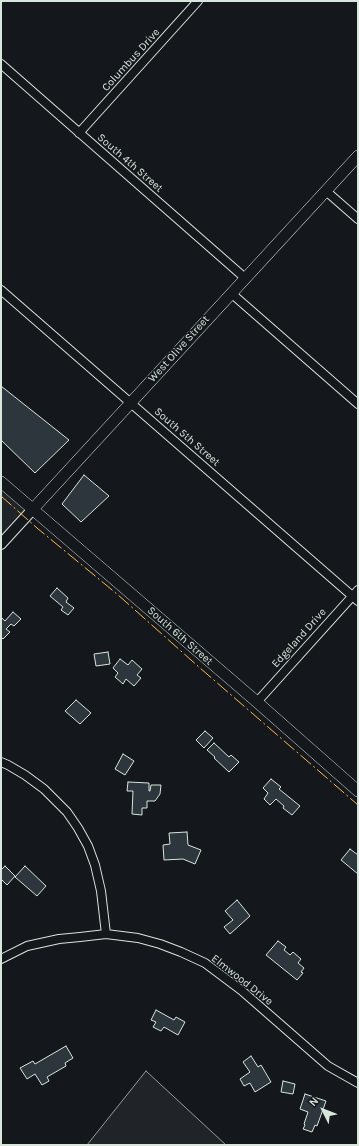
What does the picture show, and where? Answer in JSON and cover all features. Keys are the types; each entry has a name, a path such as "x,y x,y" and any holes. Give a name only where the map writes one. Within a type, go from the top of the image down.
{"main road":[{"name":"West Olive Street","path":"33,509 230,293 358,156"},
{"name":"South 6th Street","path":"1,482 358,791"}],"street":[{"name":"Columbus Drive","path":"79,133 198,1"},
{"name":"South 4th Street","path":"1,64 245,278"},
{"path":"326,191 358,219"},
{"name":"South 5th Street","path":"1,290 355,599"},
{"path":"230,293 358,404"},
{"name":"West Olive Street","path":"1,544 33,509"},
{"name":"Edgeland Drive","path":"256,702 355,599 358,590"},
{"path":"1,762 25,775 44,789 66,812 78,828 88,846 95,865 101,891 106,934"},
{"name":"Elmwood Drive","path":"1,959 27,946 59,939 106,934 138,938 160,944 205,963 241,990 328,1066 358,1083"}],"shaded area":[{"path":"1,483 33,509 1,544"},
{"path":"146,1071 226,1145 87,1145"}],"building":[{"path":"1,386 69,440 35,473 1,440"},
{"path":"84,475 109,496 81,522 62,504"},
{"path":"57,588 68,598 66,602 74,608 68,615 61,610 63,607 50,596"},
{"path":"13,612 21,619 14,626 11,624 6,629 10,632 3,639 1,637 1,619 2,618 5,621"},
{"path":"108,652 110,664 96,666 94,654"},
{"path":"120,659 128,665 132,660 142,669 137,675 141,678 134,686 126,679 123,684 115,677 118,673 113,668"},
{"path":"76,700 91,713 80,724 65,711"},
{"path":"205,731 213,738 204,748 196,740"},
{"path":"214,743 229,757 231,755 239,762 229,772 207,750"},
{"path":"123,754 134,761 125,775 115,769"},
{"path":"271,779 281,787 279,789 300,806 292,815 283,808 284,806 276,799 270,805 264,799 268,793 263,788"},
{"path":"128,782 149,783 149,791 151,785 161,785 160,794 155,801 147,801 147,808 142,808 142,815 132,814 133,791 127,791"},
{"path":"187,832 188,845 201,850 195,864 183,859 164,860 163,845 170,844 169,833"},
{"path":"350,849 358,855 358,874 341,860"},
{"path":"5,866 15,876 7,885 1,879 1,870"},
{"path":"25,866 46,886 37,896 15,877"},
{"path":"237,900 250,916 230,934 224,927 233,920 225,911"},
{"path":"278,941 286,947 284,950 290,955 293,952 301,959 298,963 304,968 301,972 303,973 297,980 266,955"},
{"path":"156,1010 174,1020 176,1017 185,1022 178,1035 164,1027 161,1031 153,1027 156,1022 151,1020"},
{"path":"66,1046 73,1058 65,1063 66,1066 47,1077 49,1081 42,1085 35,1074 27,1079 20,1068 33,1061 35,1064"},
{"path":"251,1056 258,1067 261,1065 271,1082 255,1092 250,1083 244,1086 240,1079 250,1072 243,1062"},
{"path":"283,1081 295,1084 293,1094 281,1092"},
{"path":"305,1094 326,1101 317,1126 315,1125 312,1132 303,1129 308,1112 300,1109"}],"power":[{"path":"1,496 37,528 117,594 358,805"}]}
